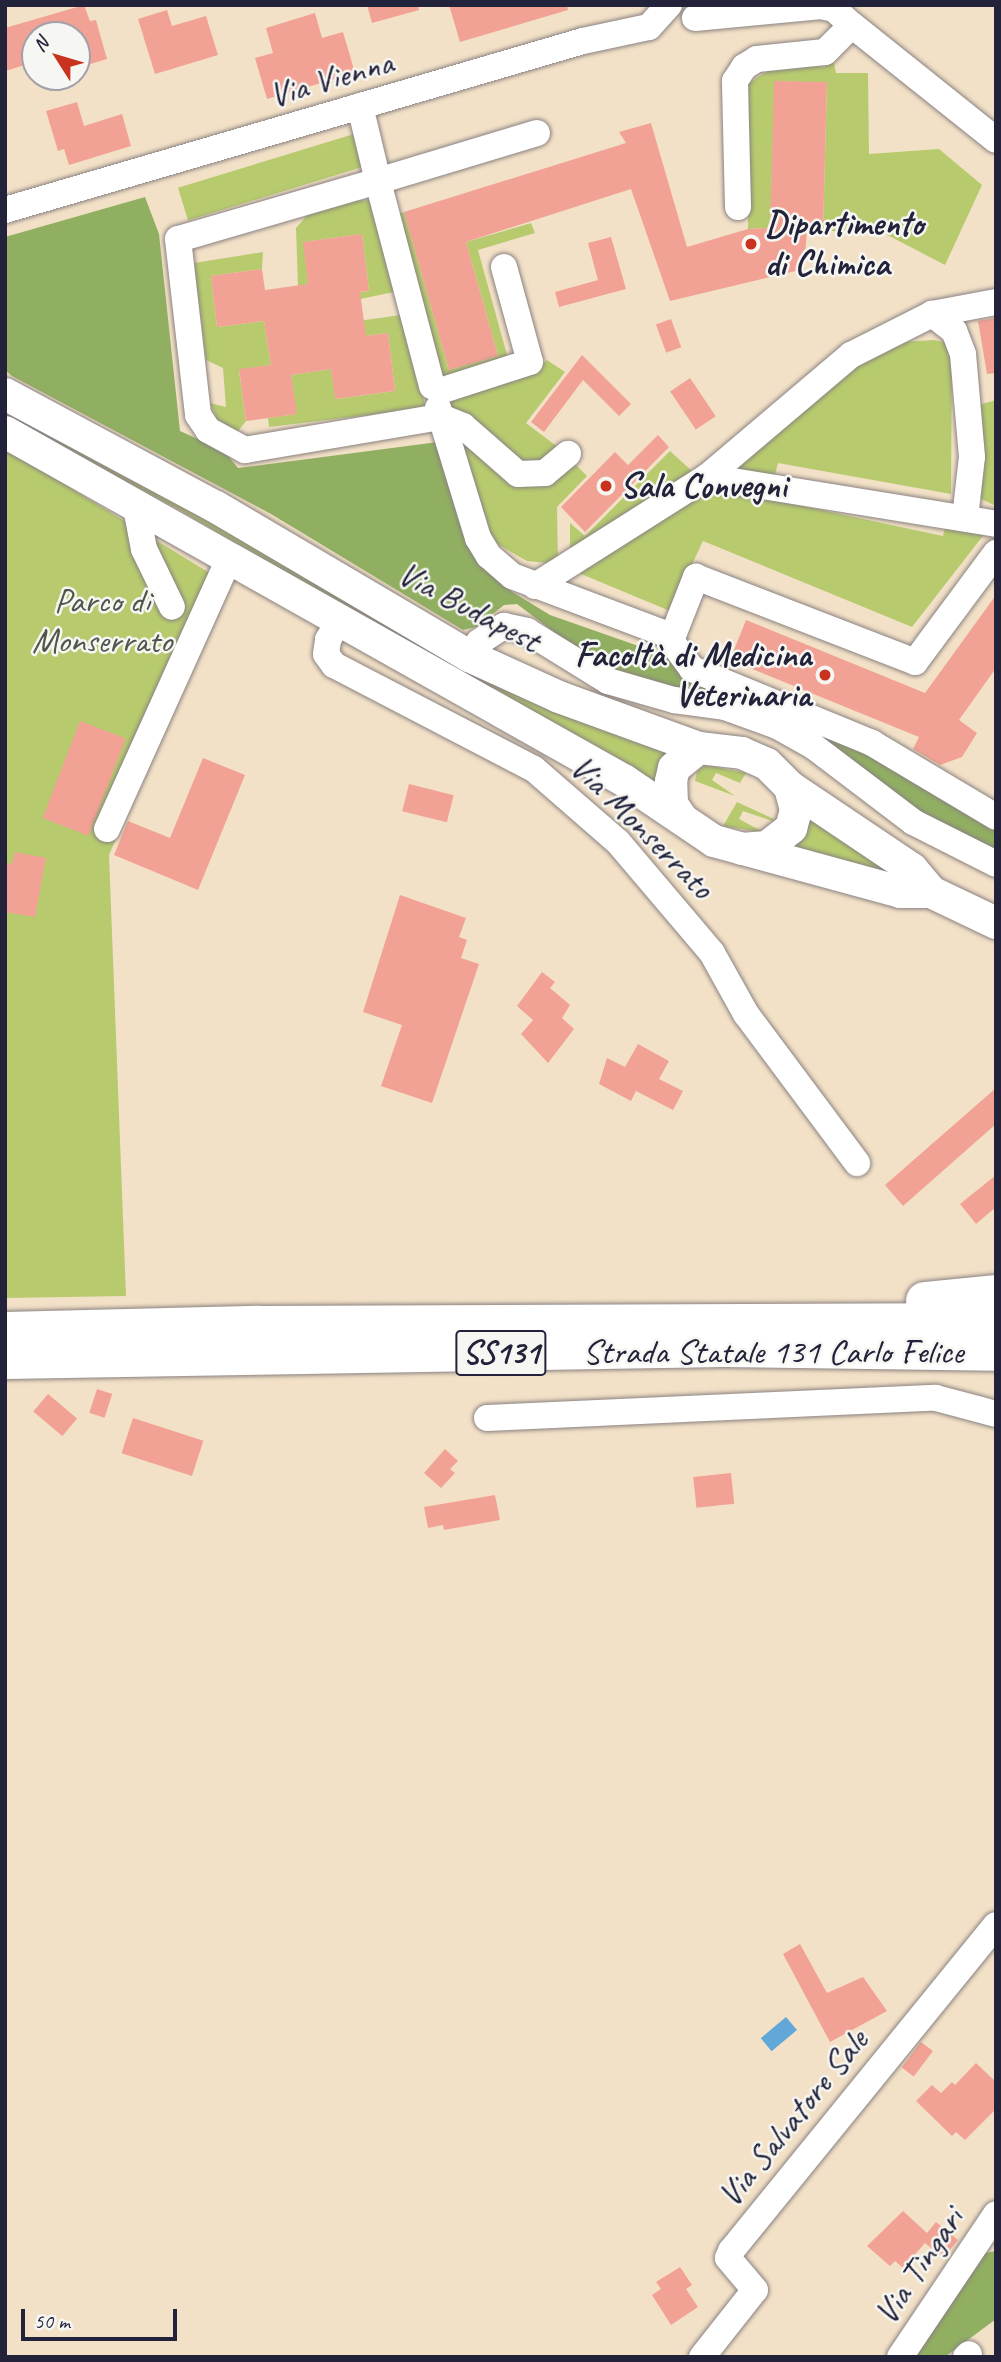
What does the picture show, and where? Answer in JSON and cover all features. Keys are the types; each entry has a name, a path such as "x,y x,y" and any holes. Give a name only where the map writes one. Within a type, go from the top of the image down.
{"highway":[{"path":"670,1323 996,1293"},
{"name":"Strada Statale 131 Carlo Felice","path":"5,1329 996,1321"},
{"path":"723,1348 996,1373"},
{"name":"Strada Statale 131 Carlo Felice","path":"5,1360 723,1348 996,1352"}],"main road":[{"name":"Via Budapest","path":"5,394 216,508 469,656 559,697 699,748 755,758 790,787 912,869 931,892 996,923"},
{"name":"Via Budapest","path":"5,432 135,502 625,781 714,841 900,892 931,892"},
{"path":"682,819 672,804 670,781 674,768 699,748"},
{"path":"740,849 767,847 791,828 796,810 790,787"}],"street":[{"name":"Via Vienna","path":"5,210 583,41 649,27 668,5"},
{"path":"695,18 821,6 834,9 996,140"},
{"path":"738,207 735,80 744,67 757,59 825,52 852,25"},
{"path":"360,106 441,417 478,538 499,565 535,586 672,638 692,669 872,743 992,807"},
{"path":"537,133 178,239 198,415 220,440 245,450 441,417 463,426 518,474 545,472 568,454"},
{"path":"432,386 440,390 530,362 504,267"},
{"path":"535,586 706,477 851,355 932,314 996,303"},
{"path":"932,314 954,331 964,354 972,457 965,518"},
{"path":"706,477 996,524"},
{"path":"135,502 144,549 172,607"},
{"path":"672,638 696,577 915,663 996,553"},
{"path":"107,829 230,556"},
{"name":"Via Monserrato","path":"340,619 328,640 326,654 334,665 534,769 618,842 712,953 746,1014 857,1163"},
{"path":"469,656 479,642 504,626 527,631 608,681 674,700 725,707 777,726 813,746 913,822 996,864"},
{"path":"487,1418 936,1398 996,1414"},
{"name":"Via Salvatore Sale","path":"702,2357 755,2290 728,2258 731,2251 996,1925"},
{"name":"Via Tingari","path":"900,2357 996,2214"}],"green space":[{"path":"833,58 836,73 868,73 869,154 939,149 982,185 945,265 851,216 843,233 823,229 827,83 775,81 770,228 748,229 749,83 777,65 825,67"},
{"path":"354,134 364,167 188,220 178,188"},
{"path":"145,197 159,234 180,431 224,451 238,468 438,442 504,586 550,615 667,656 869,745 996,820 996,861 811,739 599,666 517,604 504,605 476,627 463,630 271,514 12,376 5,370 5,237"},
{"path":"357,200 375,201 394,292 341,303 340,295 369,291 362,234 304,242 308,284 298,286 296,228 310,212"},
{"path":"404,212 449,370 498,356 466,242 531,223 535,233 478,250 509,362 444,382 395,216"},
{"path":"263,252 262,269 211,276 217,327 264,321 271,365 239,370 246,421 234,436 219,424 210,403 226,407 223,368 206,360 194,263"},
{"path":"401,315 426,408 269,427 268,418 296,414 291,375 331,369 336,399 395,391 388,333 345,339 343,323"},
{"path":"934,340 952,344 951,494 778,463 774,479 729,469 871,355 901,342"},
{"path":"547,360 565,372 526,423 563,451 517,470 450,410 448,400 536,371"},
{"path":"996,400 996,506 979,498 972,407"},
{"path":"5,408 678,753 662,790 176,508 5,417"},
{"path":"457,436 509,484 551,480 571,460 587,476 557,507 558,564 527,561 497,544 485,529"},
{"name":"Parco di Monserrato","path":"5,448 226,583 109,855 126,1296 5,1298"},
{"path":"670,451 694,473 570,558 570,523 585,536"},
{"path":"708,486 943,536 946,523 986,532 912,627 703,541 670,611 574,571"},
{"path":"706,765 746,773 740,783 716,773 712,780 735,796 695,781 697,771"},
{"path":"737,802 774,819 775,822 743,811 739,819 765,833 723,826"},
{"path":"806,808 906,879 787,849"},
{"path":"996,2251 996,2319 945,2357 908,2357 974,2255"}],"water":[{"path":"786,2017 797,2030 772,2051 761,2038"}],"building":[{"path":"84,5 90,21 29,21"},
{"path":"367,5 418,5 419,10 372,23"},
{"path":"449,5 567,5 568,10 460,42"},
{"path":"167,10 172,26 206,16 218,55 155,74 138,19"},
{"path":"315,13 322,38 343,32 355,73 267,99 255,58 273,53 266,28"},
{"path":"96,20 107,59 91,64 90,21"},
{"path":"21,23 21,66 5,71 5,28"},
{"name":"Dipartimento di Chimica","path":"774,81 827,82 823,229 807,229 804,269 670,301 631,189 466,242 498,356 449,370 404,212 626,143 619,132 651,123 687,247 748,229 770,228"},
{"path":"77,102 84,126 122,114 131,146 69,165 64,149 58,151 46,111"},
{"path":"362,234 369,291 360,292 366,336 388,333 395,391 335,399 331,369 291,375 297,414 246,421 239,369 271,365 264,321 217,327 211,276 262,269 265,290 308,284 303,242"},
{"path":"611,237 626,289 559,307 555,292 598,280 588,243"},
{"path":"996,318 996,373 987,374 978,321"},
{"path":"671,319 681,347 666,353 656,324"},
{"path":"582,355 631,404 619,416 583,380 544,432 531,422"},
{"path":"690,378 716,416 696,430 670,391"},
{"name":"Sala Convegni","path":"658,435 669,447 585,532 561,507 615,452 628,465"},
{"name":"Facoltà di Medicina Veterinaria","path":"996,595 996,668 959,720 977,733 962,757 940,765 913,749 919,737 730,660 746,620 925,693"},
{"path":"80,721 126,739 88,836 43,818"},
{"path":"203,758 245,775 198,890 114,855 128,821 170,838"},
{"path":"409,784 454,795 447,822 402,811"},
{"path":"15,852 46,858 35,917 5,912 5,863 12,864"},
{"path":"400,895 466,918 459,937 467,940 461,958 479,964 432,1103 381,1086 402,1025 363,1012"},
{"path":"542,972 555,982 550,988 570,1005 562,1018 574,1029 548,1063 521,1034 533,1020 517,1006"},
{"path":"638,1044 669,1061 659,1079 683,1091 673,1110 636,1091 631,1101 599,1084 607,1058 625,1067"},
{"path":"996,1088 996,1124 903,1206 885,1185"},
{"path":"996,1175 996,1207 976,1224 960,1204"},
{"path":"97,1389 112,1394 104,1418 89,1413"},
{"path":"48,1394 77,1418 62,1436 33,1412"},
{"path":"133,1418 203,1441 192,1476 122,1453"},
{"path":"445,1449 458,1461 450,1469 455,1473 441,1488 424,1473"},
{"path":"731,1473 734,1504 696,1508 693,1477"},
{"path":"495,1495 500,1520 444,1530 443,1525 428,1528 424,1507"},
{"path":"800,1944 827,1993 863,1977 887,2011 830,2042 783,1954"},
{"path":"921,2042 933,2051 914,2077 902,2068"},
{"path":"976,2063 996,2082 996,2109 965,2140 956,2132 952,2136 916,2101 932,2085 941,2093 952,2082 955,2085"},
{"path":"903,2211 927,2233 936,2222 958,2240 943,2258 925,2243 903,2268 895,2261 890,2266 867,2246"},
{"path":"680,2267 692,2285 686,2289 698,2307 671,2325 652,2295 661,2289 656,2282"}],"place":[{"name":"Dipartimento di Chimica","path":"751,244"},
{"name":"Sala Convegni","path":"606,486"},
{"name":"Facoltà di Medicina Veterinaria","path":"825,675"}]}
